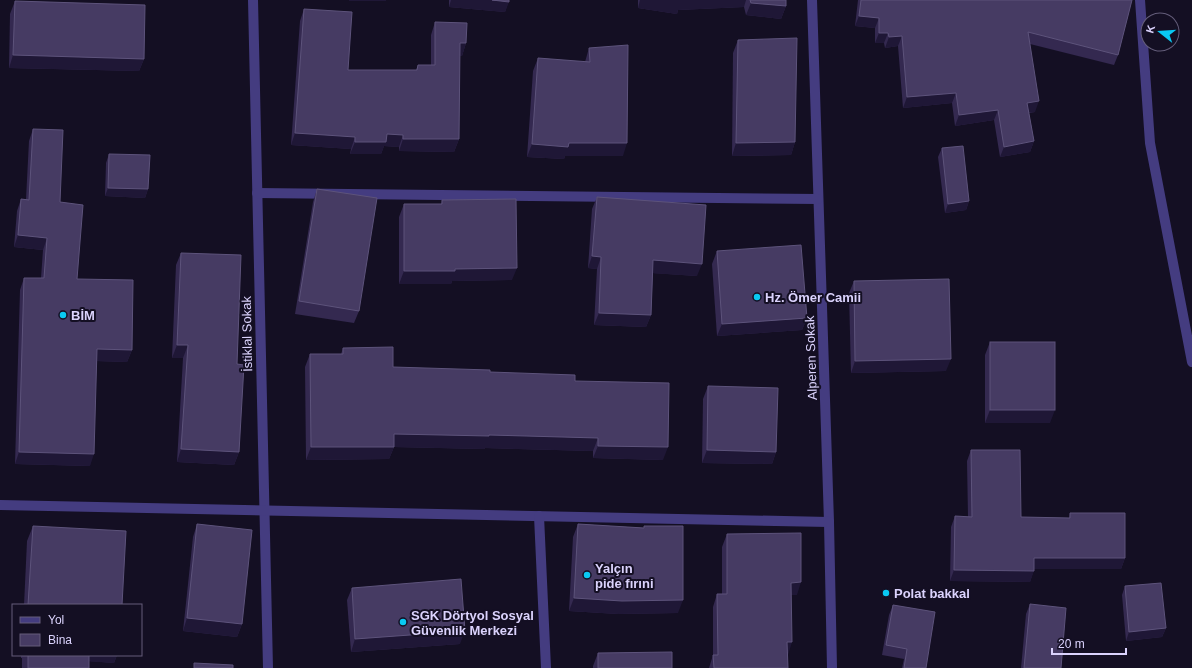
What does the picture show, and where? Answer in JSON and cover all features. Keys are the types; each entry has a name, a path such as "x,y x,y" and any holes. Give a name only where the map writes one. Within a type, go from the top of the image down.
{"street":[{"name":"İstiklal Sokak","path":"253,0 268,668"},
{"name":"Alperen Sokak","path":"812,0 829,522 832,668"},
{"path":"1140,0 1150,143 1192,362"},
{"path":"257,193 818,199"},
{"path":"0,505 829,522"},
{"path":"539,516 546,668"}],"building":[{"path":"492,0 509,0 509,2"},
{"path":"750,0 786,0 786,6 751,3"},
{"path":"861,0 1132,0 1118,55 1028,32 1039,101 1027,103 1034,141 1004,147 998,110 959,115 956,93 907,97 902,36 889,37 888,33 879,33 879,18 859,16"},
{"path":"15,1 145,5 144,59 13,55"},
{"path":"304,9 352,12 348,70 417,70 418,65 435,65 435,22 467,23 466,43 460,43 459,139 403,139 403,135 387,134 386,142 355,142 355,137 295,133"},
{"path":"797,38 795,142 736,143 738,40"},
{"path":"628,45 627,143 569,143 568,147 532,144 538,58 590,62 589,48"},
{"path":"33,129 63,130 60,202 83,205 77,279 133,280 132,350 97,349 94,454 19,452 24,278 44,278 47,238 18,235 21,199 29,200"},
{"path":"963,146 969,201 948,204 942,148"},
{"path":"109,154 150,155 148,189 108,188"},
{"path":"317,189 377,198 359,311 299,301"},
{"path":"597,197 706,205 702,264 653,260 651,315 599,313 601,257 592,256"},
{"path":"516,199 517,268 455,269 455,271 404,271 404,204 442,204 442,200"},
{"name":"Hz. Ömer Camii","path":"801,245 807,318 722,324 717,251"},
{"path":"181,253 241,255 237,364 244,365 239,452 181,449 188,345 177,345"},
{"path":"949,279 951,359 855,361 854,281"},
{"path":"990,342 1055,342 1055,410 990,410"},
{"path":"393,347 393,367 490,370 490,372 575,375 575,381 669,383 668,447 598,446 598,438 394,434 394,447 311,447 310,354 343,354 343,348"},
{"path":"708,386 778,388 776,452 707,450"},
{"path":"971,450 1020,450 1021,517 1070,518 1070,513 1125,513 1125,558 1034,558 1034,571 954,570 955,516 972,517"},
{"path":"197,524 252,530 242,624 187,618"},
{"path":"578,524 644,528 644,526 683,526 683,600 622,601 574,598"},
{"path":"33,526 126,531 122,604 28,604"},
{"path":"801,533 801,582 791,583 792,642 787,642 788,668 714,668 713,655 718,655 717,594 727,594 727,534"},
{"name":"SGK Dörtyol Sosyal Güvenlik Merkezi","path":"461,579 465,631 355,639 352,588"},
{"path":"1161,583 1166,628 1129,632 1125,586"},
{"path":"1030,604 1066,608 1061,668 1024,668"},
{"path":"893,605 935,612 926,668 904,668 907,649 886,645"},
{"path":"672,652 672,668 598,668 598,653"},
{"path":"28,656 89,656 89,668 28,668"},
{"path":"194,663 233,665 233,668 194,668"}],"place":[{"name":"Hz. Ömer Camii","path":"757,297"},
{"name":"BİM","path":"63,315"},
{"name":"Yalçın pide fırıni","path":"587,575"},
{"name":"Polat bakkal","path":"886,593"},
{"name":"SGK Dörtyol Sosyal Güvenlik Merkezi","path":"403,622"}]}
